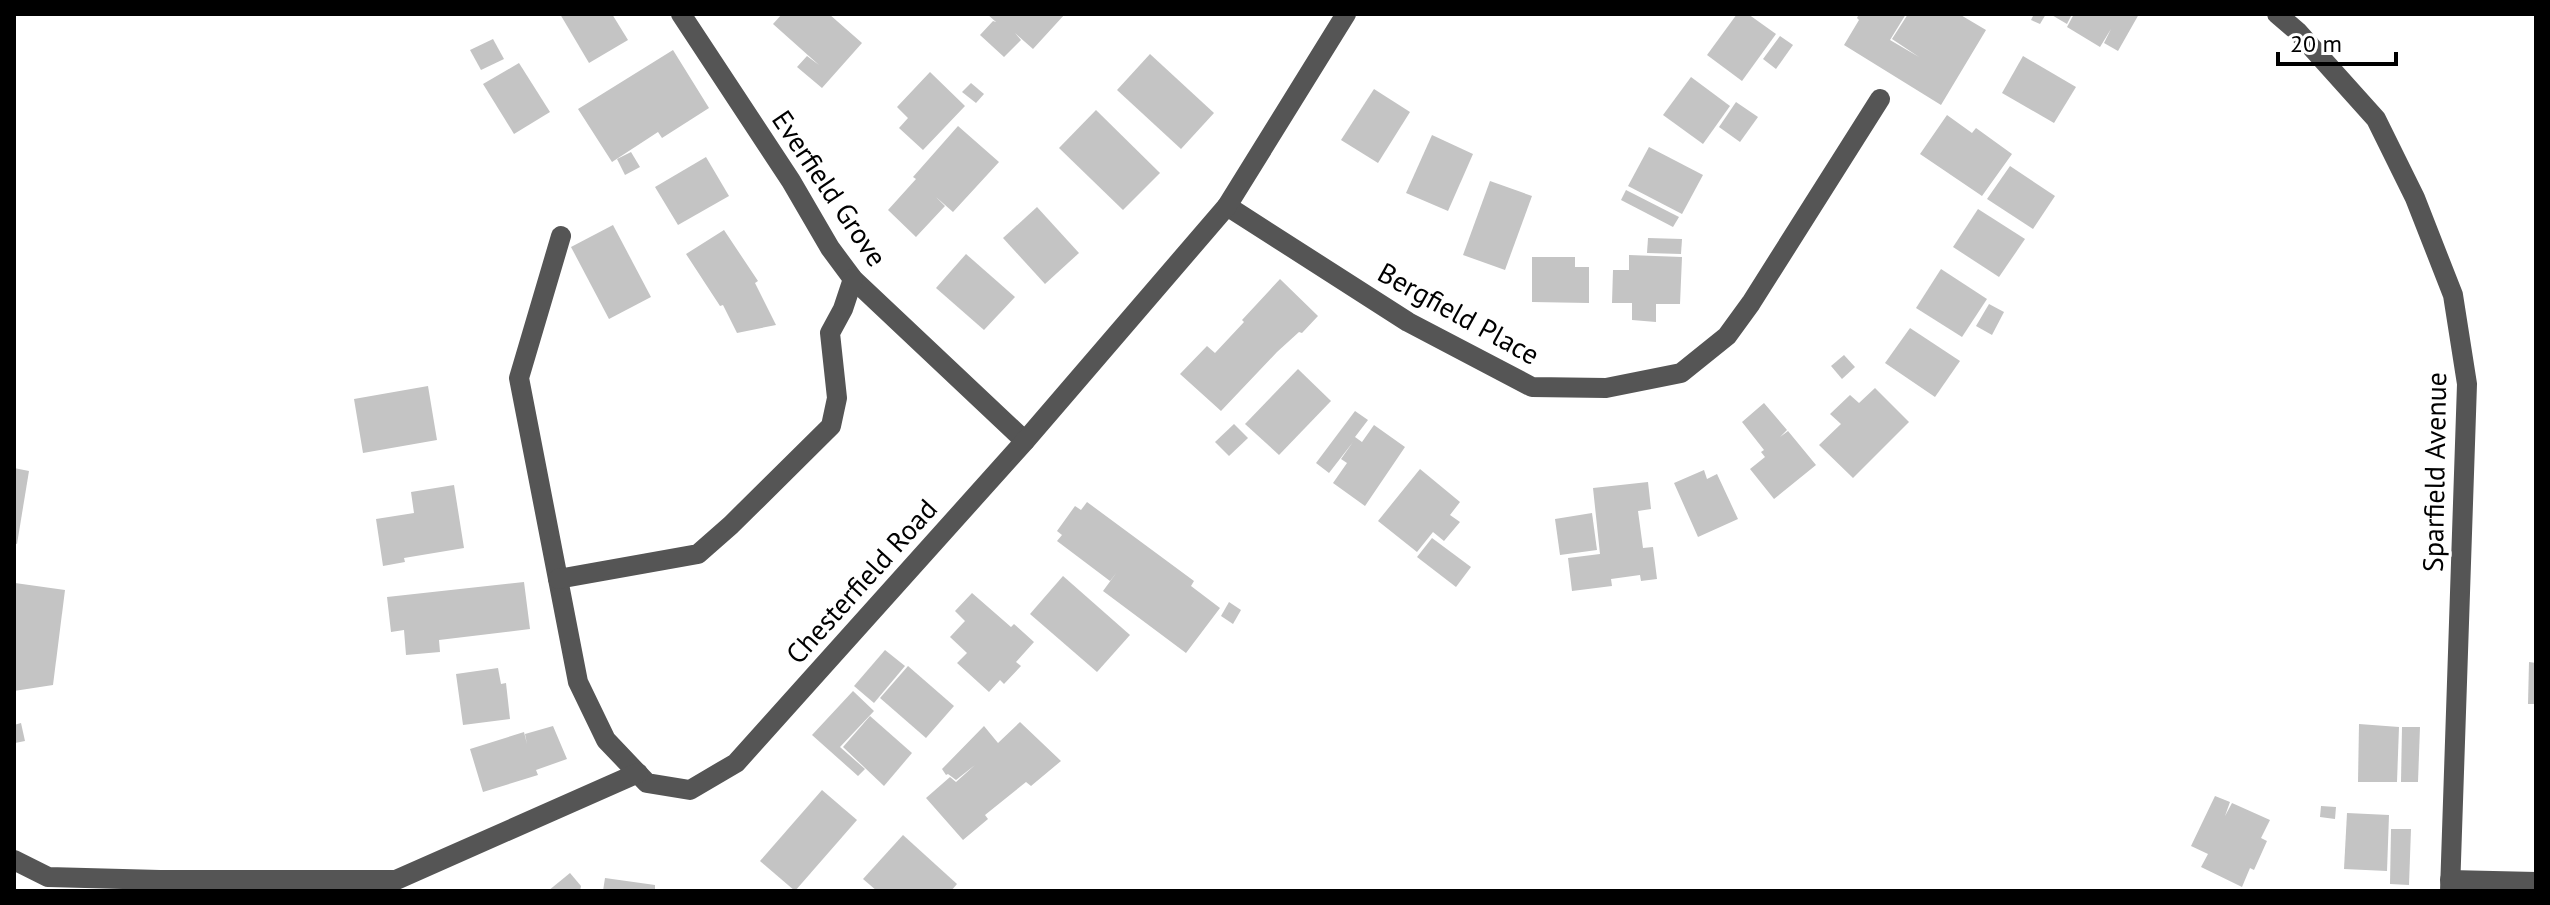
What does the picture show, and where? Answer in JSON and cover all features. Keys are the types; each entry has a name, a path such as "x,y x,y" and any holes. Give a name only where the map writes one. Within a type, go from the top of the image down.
{"street":[{"name":"Everfield Grove","path":"681,14 791,181 830,248 853,279 1025,441"},
{"name":"Chesterfield Road","path":"561,236 519,378 578,682 606,740 647,783 690,790 736,763 1025,441 1227,206 1346,14"},
{"name":"Sparfield Avenue","path":"2277,14 2297,31 2376,119 2415,198 2453,295 2467,384 2450,886"},
{"name":"Bergfield Place","path":"1227,206 1408,322 1532,387 1606,388 1681,373 1727,336 1880,99"},
{"path":"558,579 698,554 831,426 837,398 830,333 843,309 853,279"},
{"path":"14,860 48,877 396,880 638,773"},
{"path":"2450,886 2536,882"}],"building":[{"path":"560,14 612,14 628,40 589,63"},
{"path":"782,14 829,14 862,43 822,88 797,67 807,56 819,65 773,24"},
{"path":"987,14 1065,14 1033,49 1015,33 1021,40 1004,57 980,35 993,21 996,22"},
{"path":"1737,14 1748,14 1776,34 1742,81 1707,55"},
{"path":"1859,14 1906,14 1890,40 1919,57 1892,39 1908,14 1959,14 1986,30 1941,105 1844,45 1859,20"},
{"path":"2034,14 2046,14 2040,24 2031,20"},
{"path":"2050,14 2072,14 2067,24"},
{"path":"2074,14 2139,14 2118,51 2104,43 2111,29 2100,47 2067,27"},
{"path":"1780,36 1793,45 1776,69 1763,59"},
{"path":"493,39 504,59 481,70 470,50"},
{"path":"673,50 709,108 662,138 658,132 612,162 578,109"},
{"path":"1150,54 1214,113 1181,149 1117,90"},
{"path":"2023,56 2076,87 2054,123 2002,93"},
{"path":"519,63 550,112 514,134 483,84"},
{"path":"930,72 965,106 923,150 899,128 908,118 897,107"},
{"path":"1691,77 1730,106 1703,144 1663,115"},
{"path":"971,83 984,94 976,103 962,92"},
{"path":"1374,89 1410,112 1378,163 1341,140"},
{"path":"1736,102 1758,117 1740,142 1719,127"},
{"path":"1096,110 1160,173 1123,210 1059,148"},
{"path":"1947,115 1972,133 1976,128 2012,154 1982,196 1920,154"},
{"path":"958,126 999,162 953,212 936,197 945,206 916,237 888,210"},
{"path":"1432,135 1473,154 1448,211 1406,193"},
{"path":"1649,147 1703,175 1682,214 1628,186"},
{"path":"631,152 640,167 625,175 617,159"},
{"path":"706,157 729,196 678,225 655,187"},
{"path":"2010,166 2055,196 2033,229 1987,199"},
{"path":"1490,181 1532,196 1505,270 1463,255"},
{"path":"1626,190 1679,217 1673,227 1621,200"},
{"path":"1037,207 1079,253 1045,284 1003,238"},
{"path":"1978,209 2025,239 1999,277 1953,247"},
{"path":"613,225 651,297 609,319 571,247"},
{"path":"724,230 758,281 755,283 776,325 737,333 723,305 720,306 686,254"},
{"path":"1648,238 1682,239 1681,254 1647,253"},
{"path":"966,254 1015,297 984,330 936,288"},
{"path":"1629,255 1682,257 1680,304 1656,304 1656,322 1632,320 1632,303 1612,303 1613,270 1629,270"},
{"path":"1532,257 1575,257 1575,267 1589,267 1589,303 1532,302"},
{"path":"1941,269 1987,299 1962,337 1916,308"},
{"path":"1280,279 1318,316 1277,352 1221,411 1180,374 1207,346 1215,353"},
{"path":"1989,304 2004,312 1992,335 1976,326"},
{"path":"1910,328 1960,361 1935,397 1885,363"},
{"path":"1844,355 1855,367 1842,379 1831,366"},
{"path":"1298,369 1331,401 1279,455 1245,424"},
{"path":"428,386 437,440 363,453 354,399"},
{"path":"1875,388 1909,422 1853,478 1819,445 1841,424 1830,414 1850,395 1859,403"},
{"path":"1764,403 1787,430 1780,437 1788,431 1816,465 1774,499 1750,469 1765,457 1761,452 1764,450 1742,422"},
{"path":"1355,411 1368,420 1355,437 1362,442 1374,425 1405,447 1365,506 1333,483 1347,463 1341,459 1353,442 1329,473 1316,463"},
{"path":"1234,424 1248,438 1229,456 1215,442"},
{"path":"14,468 29,471 17,544 14,543"},
{"path":"1420,469 1460,502 1450,515 1460,522 1444,541 1433,532 1417,552 1378,521"},
{"path":"1704,470 1707,479 1717,474 1738,519 1698,537 1674,483"},
{"path":"1648,482 1651,509 1638,511 1643,548 1653,547 1657,579 1641,581 1640,575 1611,579 1612,586 1572,591 1568,558 1600,554 1593,488"},
{"path":"454,485 464,548 404,558 405,562 383,566 376,519 414,513 411,492"},
{"path":"1087,502 1194,581 1191,586 1220,608 1186,653 1103,591 1117,572 1110,581 1057,541 1062,535 1057,531 1075,506 1081,510"},
{"path":"1592,513 1597,550 1560,555 1555,519"},
{"path":"1432,538 1471,567 1456,587 1417,557"},
{"path":"1063,576 1130,635 1097,672 1030,614"},
{"path":"524,582 530,629 439,640 440,652 406,655 404,630 391,632 387,597"},
{"path":"15,583 65,590 53,685 14,691"},
{"path":"972,593 1011,627 1014,624 1034,642 1016,662 1021,666 1004,684 1000,680 989,692 957,663 967,653 950,637 965,621 955,611"},
{"path":"1229,602 1241,610 1233,624 1221,616"},
{"path":"885,650 905,666 874,703 854,686"},
{"path":"2529,662 2536,663 2536,704 2528,704"},
{"path":"908,666 954,706 926,738 880,698"},
{"path":"498,668 501,684 506,683 510,719 463,725 456,674"},
{"path":"853,691 874,711 840,747 865,769 858,776 812,735"},
{"path":"870,716 912,753 884,786 843,747"},
{"path":"1020,722 1061,761 1031,786 1026,782 985,815 988,819 963,840 926,798 950,777 956,782 975,765 956,780 942,769 984,726 998,743"},
{"path":"21,723 25,741 15,743 14,725"},
{"path":"2359,724 2399,727 2397,782 2358,782"},
{"path":"553,726 567,759 536,770 538,775 483,792 470,749 524,732 527,744 525,734"},
{"path":"2402,727 2420,727 2418,782 2401,782"},
{"path":"822,790 857,820 795,891 760,861"},
{"path":"2215,796 2230,802 2225,816 2232,803 2270,820 2261,838 2267,841 2254,870 2250,868 2242,887 2201,867 2208,854 2191,846"},
{"path":"2321,806 2336,807 2335,819 2320,817"},
{"path":"2347,813 2389,815 2387,871 2344,869"},
{"path":"2391,829 2411,829 2409,885 2390,884"},
{"path":"903,835 957,884 951,891 877,891 863,879"},
{"path":"570,873 581,886 580,891 548,891"},
{"path":"605,878 655,885 655,891 603,891"}]}
